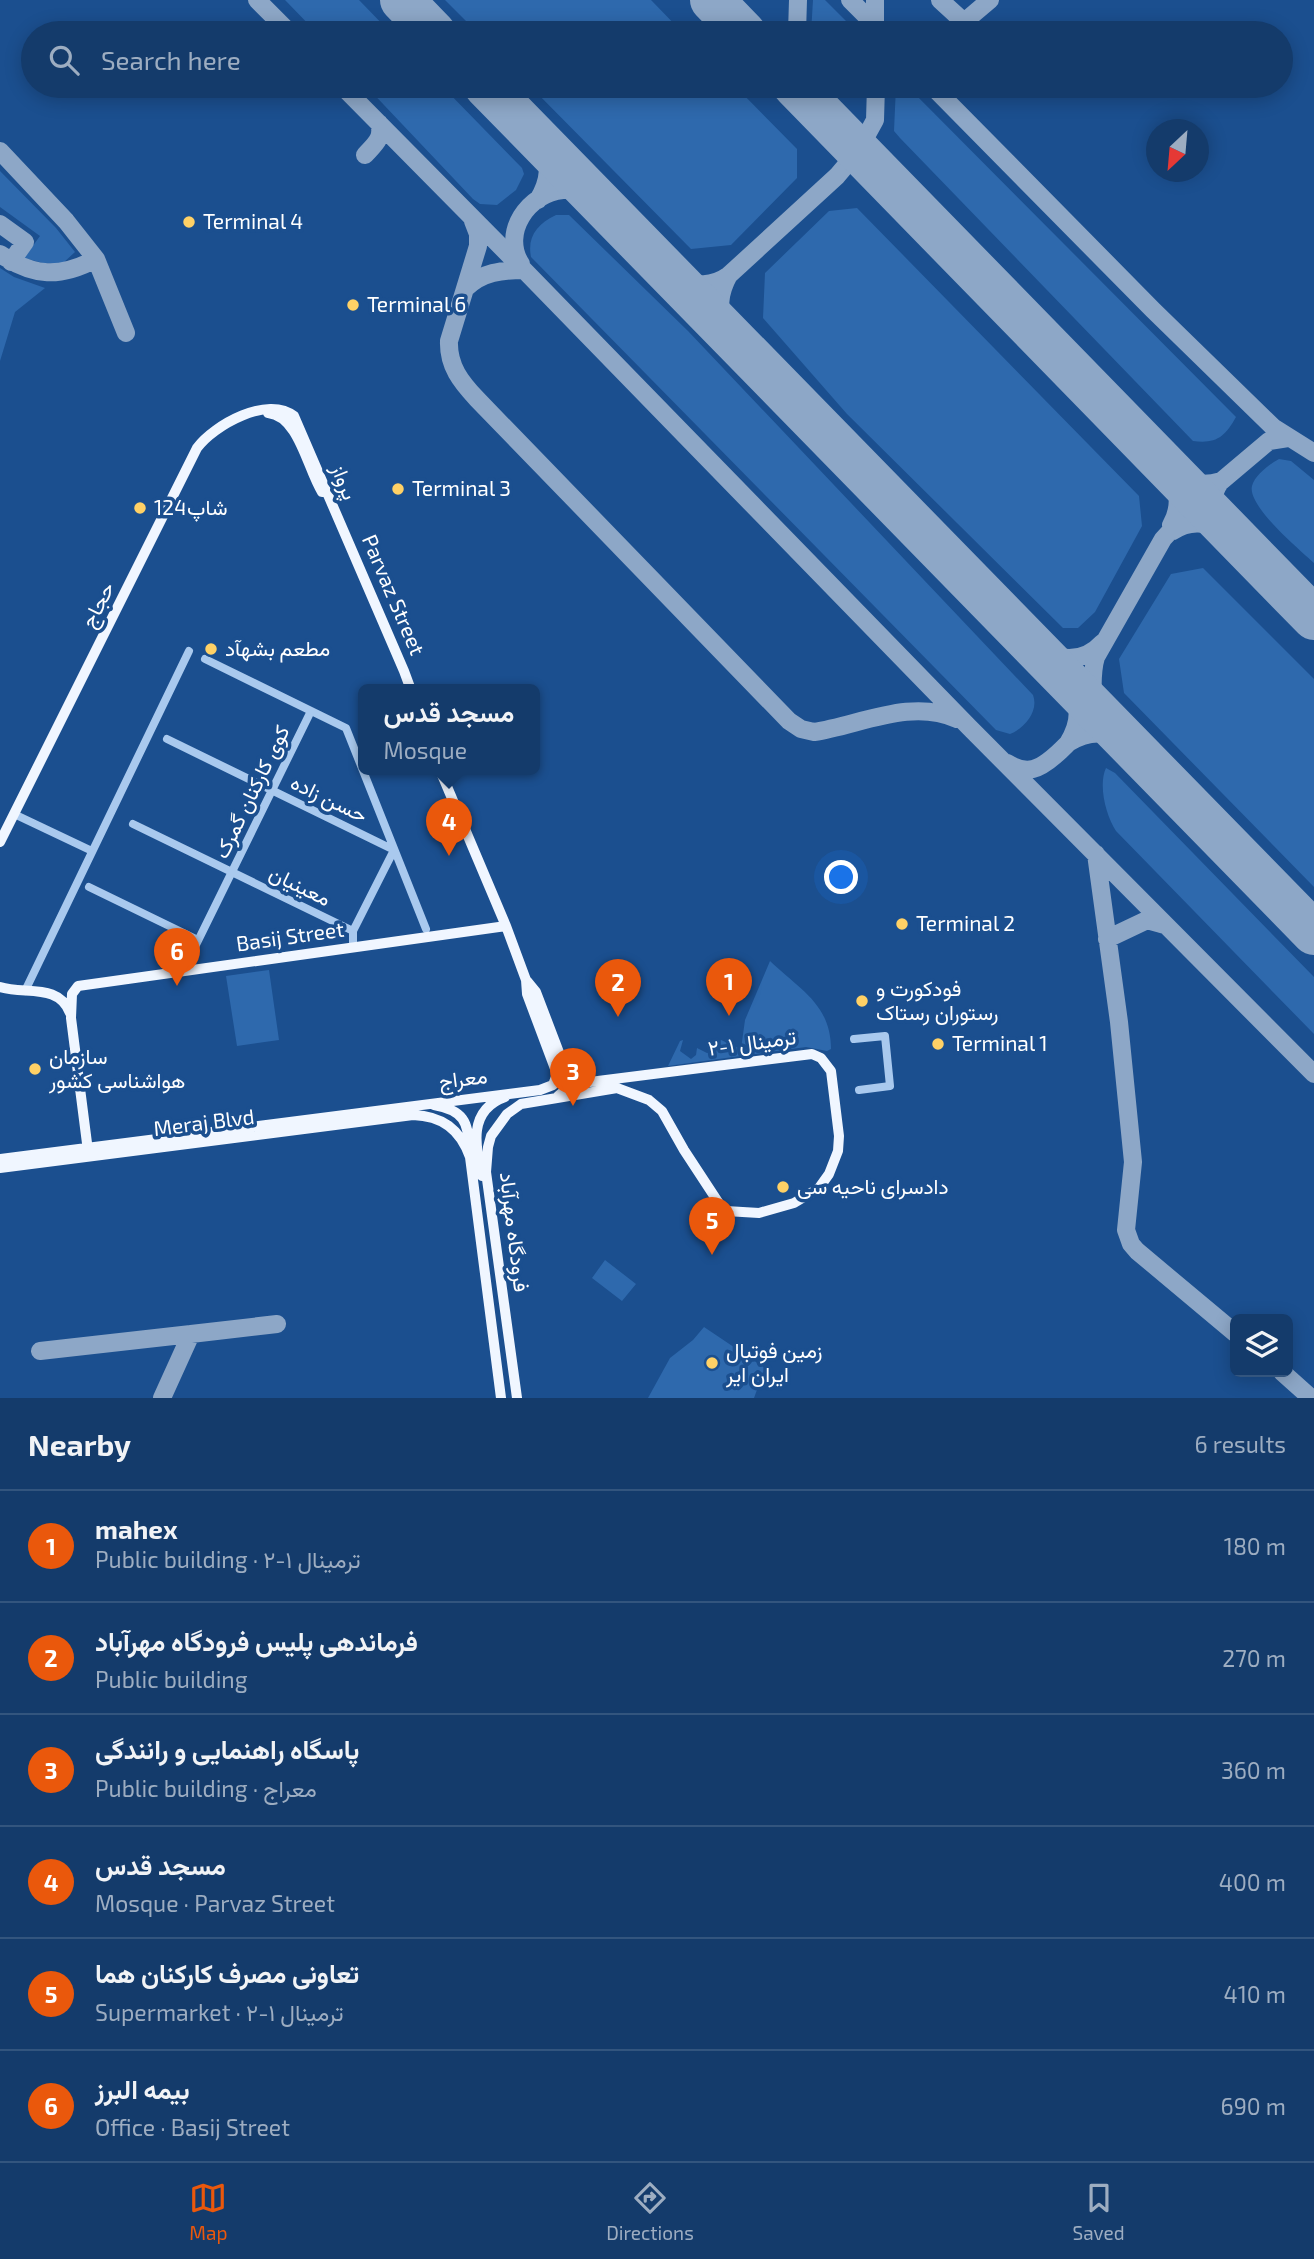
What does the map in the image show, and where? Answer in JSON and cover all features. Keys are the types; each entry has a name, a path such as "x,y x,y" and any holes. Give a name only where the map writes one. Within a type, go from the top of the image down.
{"main road":[{"name":"پرواز","path":"256,412 278,409 288,411 294,416 338,516"},
{"name":"حجاج","path":"0,842 197,448 220,426 256,412"},
{"name":"Parvaz Street","path":"338,516 408,684"},
{"path":"442,775 526,980 539,999 574,1084"},
{"name":"Basij Street","path":"71,1018 72,994 78,986 506,926"},
{"path":"492,1218 480,1165 476,1125 488,1108 499,1099 519,1092 549,1088 555,1082 557,1074 527,993 526,980"},
{"path":"0,987 54,994 67,1007 71,1018 88,1152"},
{"name":"ترمینال ۱-۲","path":"812,1054 821,1058 831,1071 839,1136 834,1163 815,1192 794,1203 759,1213 726,1210 722,1208 684,1150 662,1111 649,1100 616,1083 812,1054"},
{"path":"558,1097 574,1084 616,1083"},
{"path":"558,1097 574,1084"},
{"name":"معراج","path":"412,1110 519,1092"},
{"name":"فرودگاه مهرآباد","path":"516,1398 486,1172 488,1147 491,1136 507,1114 521,1104 558,1097"},
{"name":"Meraj Blvd","path":"0,1159 88,1152 412,1110"},
{"name":"فرودگاه مهرآباد","path":"412,1110 449,1125 459,1135 470,1157 502,1398"},
{"name":"Meraj Blvd","path":"0,1168 88,1152"},
{"path":"491,1320 506,1317"}],"street":[{"path":"25,991 189,651"},
{"name":"کوی کارکنان گمرک","path":"190,957 311,711 205,659"},
{"path":"311,711 346,728 358,758"},
{"name":"حسن زاده","path":"167,739 394,850"},
{"path":"364,775 426,929"},
{"path":"15,814 92,851"},
{"name":"معینیان","path":"132,824 353,931"},
{"path":"353,948 353,931 394,850"},
{"path":"89,887 198,940"},
{"path":"854,1040 885,1036 890,1086 859,1090"}],"shaded area":[{"path":"285,0 359,0 379,21 305,21"},
{"path":"445,0 651,0 671,21 466,21"},
{"path":"813,0 825,0 846,21 812,21"},
{"path":"377,98 454,98 522,168 524,174 516,190 497,205 480,204"},
{"path":"542,98 747,98 797,149 797,178 731,245 691,249"},
{"path":"895,98 919,98 1236,417 1228,430 1214,440 1193,441 894,131"},
{"path":"0,171 56,228 75,252 62,264 24,258 40,236 0,207"},
{"path":"857,208 1139,496 1142,526 1095,612 1078,628 1063,628 847,414 763,318 765,273 829,211"},
{"path":"556,215 569,215 688,331 1033,695 1032,713 1021,728 1010,734 996,730 531,257 532,237 539,227"},
{"path":"0,268 14,277 45,288 15,312 0,361"},
{"path":"1279,459 1291,461 1314,480 1314,563 1266,516 1253,495 1252,486 1256,478"},
{"path":"1203,568 1314,679 1314,887 1124,693 1119,659 1171,574"},
{"path":"1106,768 1115,773 1314,977 1314,1034 1116,831 1104,800"},
{"path":"770,961 802,989 819,1009 830,1033 831,1049 827,1051 806,1047 668,1066 683,1040 680,1051 691,1059 696,1055 697,1048 707,1053 714,1051 721,1040 741,1049 745,1020"},
{"path":"269,970 279,1040 237,1046 226,976"},
{"path":"605,1260 636,1284 622,1301 592,1278"},
{"name":"زمین فوتبال ایران ایر","path":"704,1327 765,1368 754,1398 648,1398 670,1358 693,1340"}],"taxiway":[{"path":"257,0 278,21"},
{"path":"797,21 798,0"},
{"path":"850,0 871,21"},
{"path":"875,0 875,21"},
{"path":"940,0 963,21"},
{"path":"965,21 990,0"},
{"path":"354,98 969,727 1314,1074"},
{"path":"676,279 704,284 716,282 729,275 837,176 858,151 875,120 876,98"},
{"path":"944,98 1273,427 1314,453"},
{"path":"365,155 379,137 379,123"},
{"path":"538,200 548,171 541,142"},
{"path":"0,151 66,221 96,259 126,333"},
{"path":"521,264 514,240 516,228 521,216 539,198 563,190 596,198"},
{"path":"473,221 478,234 478,246 449,341 453,366 461,380 789,721 801,729 814,732 904,712 940,713 957,719"},
{"path":"0,224 25,242 11,262"},
{"path":"0,254 24,267 47,272 71,269 96,259"},
{"path":"466,288 479,278 493,273 524,270"},
{"path":"726,329 720,302 729,275"},
{"path":"1007,763 1020,769 1033,769 1049,761 1075,736 1090,711 1096,657 1163,539 1199,500 1269,441 1288,438"},
{"path":"1174,474 1196,483 1221,481 1213,498 1216,517"},
{"path":"1171,525 1177,506 1174,474"},
{"path":"1173,531 1193,524 1227,528"},
{"path":"1037,649 1054,656 1071,658 1087,654 1102,643"},
{"path":"1067,680 1075,696 1078,712 1076,727 1068,743 1091,734 1106,734 1129,743"},
{"path":"1096,854 1119,1022 1133,1162 1126,1230 1137,1251 1230,1329"},
{"path":"1107,939 1147,920 1165,925"},
{"path":"162,1398 191,1334 277,1324"},
{"path":"40,1351 191,1334"},
{"path":"1288,1377 1311,1398"}],"runway":[{"path":"402,0 422,21"},
{"path":"712,0 732,21"},
{"path":"498,98 1314,933"},
{"path":"807,98 1314,618"}],"place":[{"name":"Terminal 4","path":"189,222"},
{"name":"Terminal 6","path":"353,305"},
{"name":"Terminal 3","path":"398,489"},
{"name":"124شاپ","path":"140,508"},
{"name":"مطعم بشهآد","path":"211,649"},
{"name":"مسجد قدس","path":"449,856"},
{"name":"Terminal 2","path":"902,924"},
{"name":"بیمه البرز","path":"177,986"},
{"name":"فودکورت و رستوران رستاک","path":"862,1001"},
{"name":"mahex","path":"729,1016"},
{"name":"فرماندهی پلیس فرودگاه مهرآباد","path":"618,1017"},
{"name":"Terminal 1","path":"938,1044"},
{"name":"سازمان هواشناسی کشور","path":"35,1069"},
{"name":"پاسگاه راهنمایی و رانندگی","path":"573,1106"},
{"name":"دادسرای ناحیه سی","path":"783,1187"},
{"name":"تعاونی مصرف کارکنان هما","path":"712,1255"},
{"name":"زمین فوتبال ایران ایر","path":"712,1363"}]}
